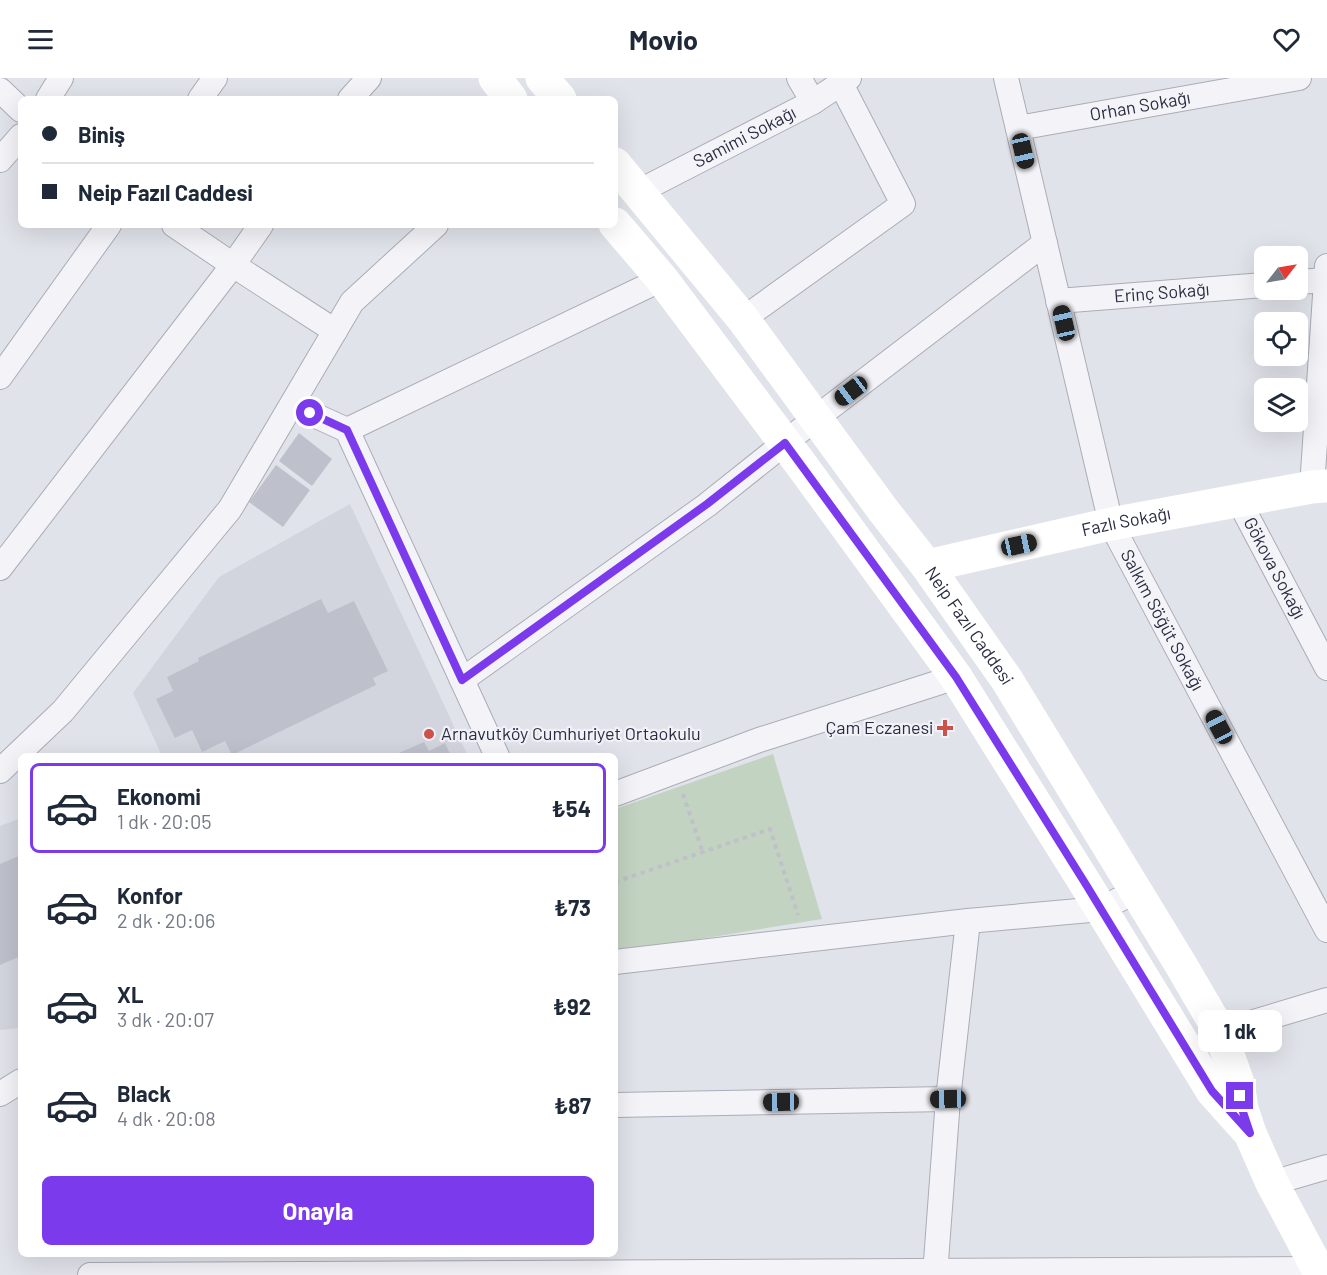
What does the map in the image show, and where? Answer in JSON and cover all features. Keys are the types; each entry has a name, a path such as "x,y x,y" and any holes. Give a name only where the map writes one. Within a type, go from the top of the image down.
{"main road":[{"path":"495,78 509,96"},
{"path":"542,78 557,96"},
{"name":"Neip Fazıl Caddesi","path":"618,168 743,319 927,566 1007,680 1220,1032 1238,1083 1242,1109 1250,1133"},
{"path":"618,228 662,279 956,677 1212,1091 1250,1133 1272,1183 1319,1272"},
{"name":"Fazlı Sokağı","path":"927,566 1111,524 1319,487"}],"street":[{"path":"50,96 61,78"},
{"path":"202,96 215,78"},
{"path":"353,96 369,78"},
{"path":"799,78 813,102"},
{"name":"Salkım Söğüt Sokağı","path":"1006,78 1111,524 1327,930"},
{"name":"Orhan Sokağı","path":"1018,128 1299,78"},
{"path":"743,319 903,204 845,81"},
{"name":"Samimi Sokağı","path":"638,192 813,102 845,81"},
{"path":"0,90 18,107"},
{"path":"0,160 18,139"},
{"path":"0,377 107,228"},
{"path":"178,228 335,331"},
{"path":"0,568 233,266 259,228"},
{"path":"19,753 63,711 230,509 352,302 433,228"},
{"path":"462,680 698,511 1045,243"},
{"path":"1308,279 1327,273 1319,487"},
{"path":"347,430 662,279"},
{"name":"Erinç Sokağı","path":"1058,301 1254,286"},
{"path":"292,405 347,430 496,753"},
{"name":"Gökova Sokağı","path":"1239,501 1320,641 1327,668"},
{"path":"618,793 759,740 956,677"},
{"path":"0,771 18,754"},
{"path":"618,962 968,921 1101,909 1136,891"},
{"path":"934,1273 948,1099 968,921"},
{"path":"1220,1032 1327,1000"},
{"path":"0,1094 18,1084"},
{"path":"618,1106 948,1099"},
{"path":"1272,1183 1327,1167"},
{"path":"90,1275 304,1267 934,1273 1319,1272"}],"path":[{"path":"675,771 703,853"},
{"path":"618,881 770,829 806,940"}],"shaded area":[{"path":"350,504 467,753 161,753 133,693 219,577"},
{"path":"18,819 18,1028 0,1030 0,826"}],"green space":[{"path":"773,754 822,919 618,953 618,808"}],"building":[{"path":"299,433 332,459 312,486 279,461"},
{"path":"276,465 310,490 283,527 249,502"},
{"path":"321,599 328,613 354,601 388,671 373,678 376,685 236,753 231,753 225,741 202,752 192,730 175,738 156,699 173,691 167,677 199,661 198,658"},
{"path":"424,742 429,751 445,743 450,753 399,753"},
{"path":"18,856 18,957 0,965 0,864"}],"place":[{"name":"Çam Eczanesi","path":"945,728"},
{"name":"Arnavutköy Cumhuriyet Ortaokulu","path":"429,734"}],"route":[{"path":"310,413 347,430 462,680 707,504 785,443 956,677 1212,1091 1250,1133 1240,1096"}]}
